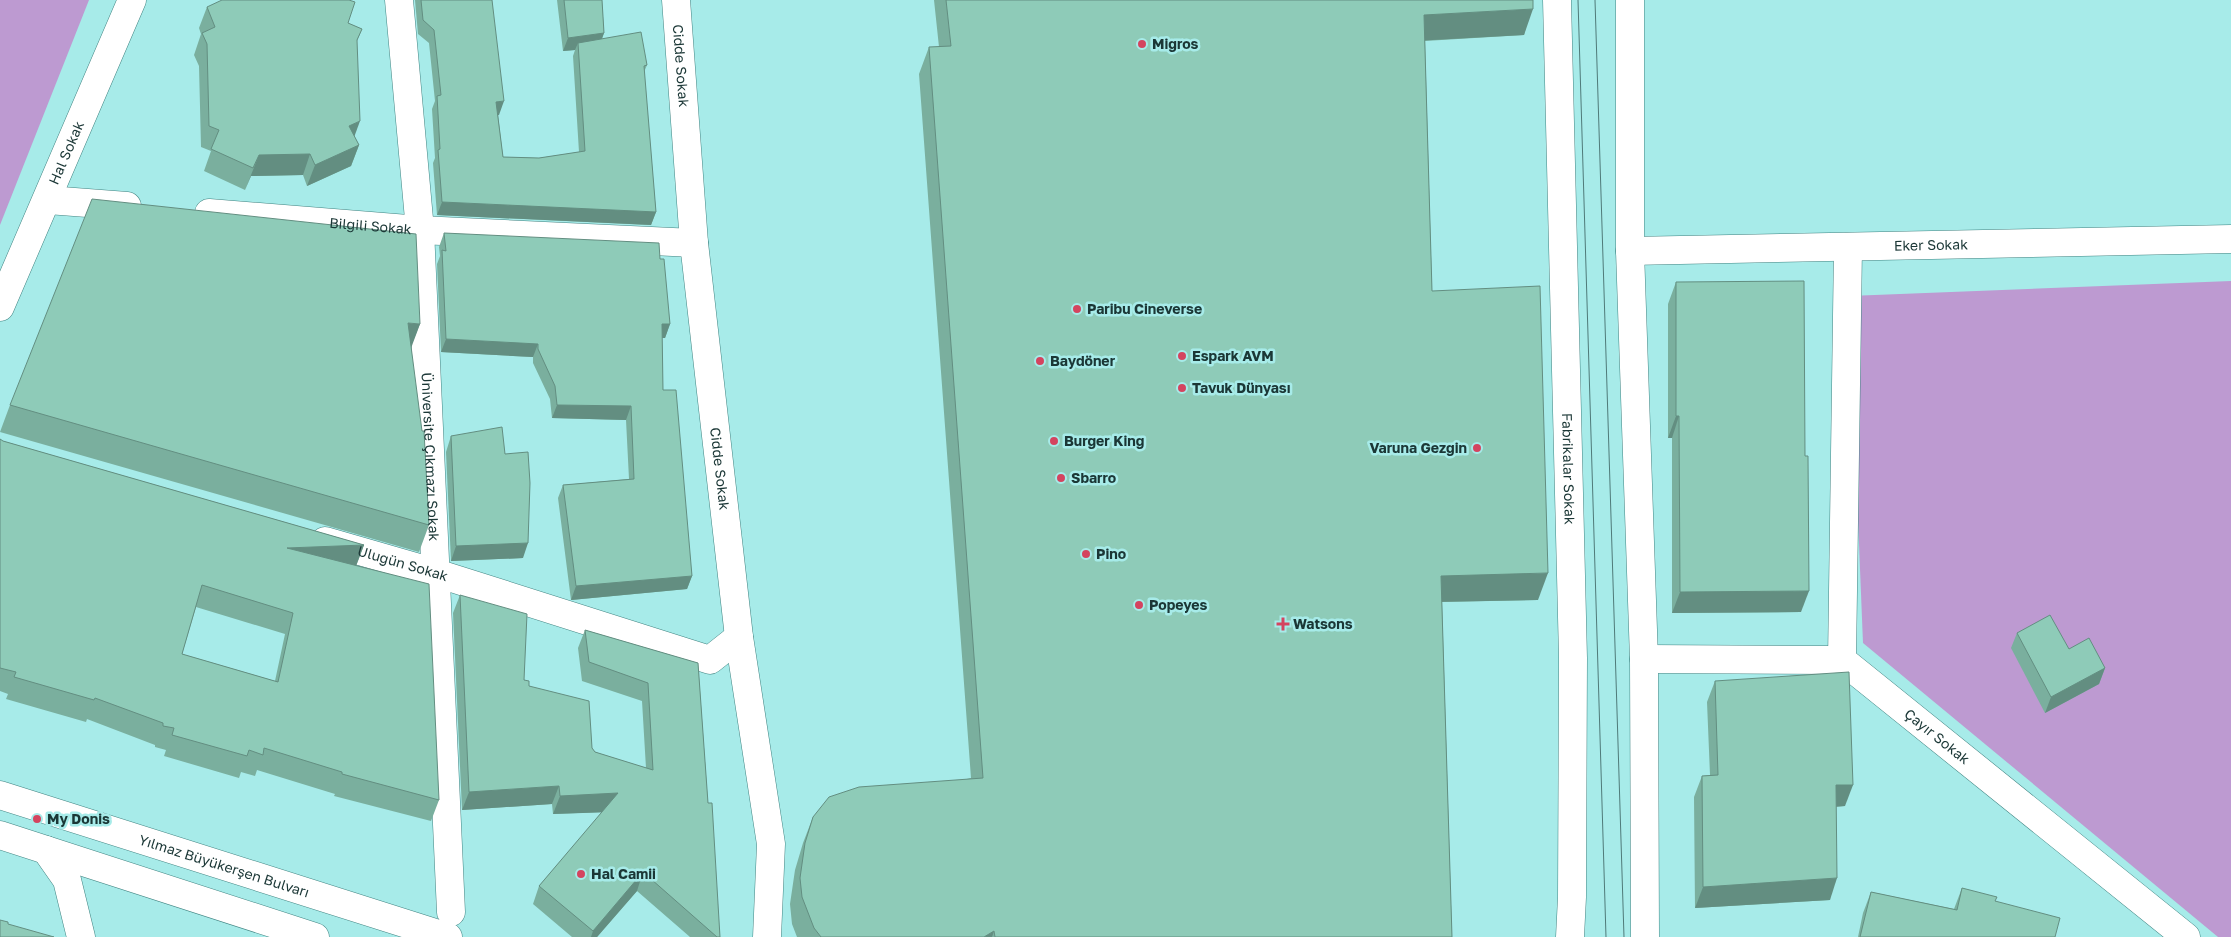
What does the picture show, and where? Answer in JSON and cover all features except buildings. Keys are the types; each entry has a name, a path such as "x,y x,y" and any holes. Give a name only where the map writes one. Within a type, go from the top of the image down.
{"street":[{"name":"Hal Sokak","path":"0,307 48,200 132,0"},
{"name":"Üniversite Çıkmazı Sokak","path":"399,0 420,230 450,925"},
{"name":"Cidde Sokak","path":"676,0 694,243 740,637 771,844 767,937"},
{"name":"Fabrikalar Sokak","path":"1557,0 1573,658 1572,897 1570,937"},
{"path":"1630,0 1630,251 1644,659 1645,937"},
{"path":"48,200 155,208"},
{"name":"Bilgili Sokak","path":"185,211 420,230 694,243"},
{"name":"Eker Sokak","path":"1630,251 2231,239"},
{"path":"1644,659 1842,660 1848,247"},
{"name":"Ulugün Sokak","path":"303,534 436,573 710,660 740,637"},
{"name":"Çayır Sokak","path":"1842,660 2186,937"},
{"name":"Yılmaz Büyükerşen Bulvarı","path":"0,795 450,925"},
{"path":"0,835 315,937"},
{"path":"46,850 67,880 82,937"}],"shaded area":[{"path":"0,0 89,0 0,225"},
{"path":"2231,281 2231,937 2218,937 1863,643 1849,296"}],"tram line":[{"path":"1578,0 1606,937"},
{"path":"1595,0 1624,937"}],"place":[{"name":"Migros","path":"1142,44"},
{"name":"Paribu Cineverse","path":"1077,309"},
{"name":"Espark AVM","path":"1182,356"},
{"name":"Baydöner","path":"1040,361"},
{"name":"Tavuk Dünyası","path":"1182,388"},
{"name":"Burger King","path":"1054,441"},
{"name":"Varuna Gezgin","path":"1477,448"},
{"name":"Sbarro","path":"1061,478"},
{"name":"Pino","path":"1086,554"},
{"name":"Popeyes","path":"1139,605"},
{"name":"Watsons","path":"1283,624"},
{"name":"My Donis","path":"37,819"},
{"name":"Hal Camii","path":"581,874"}]}
